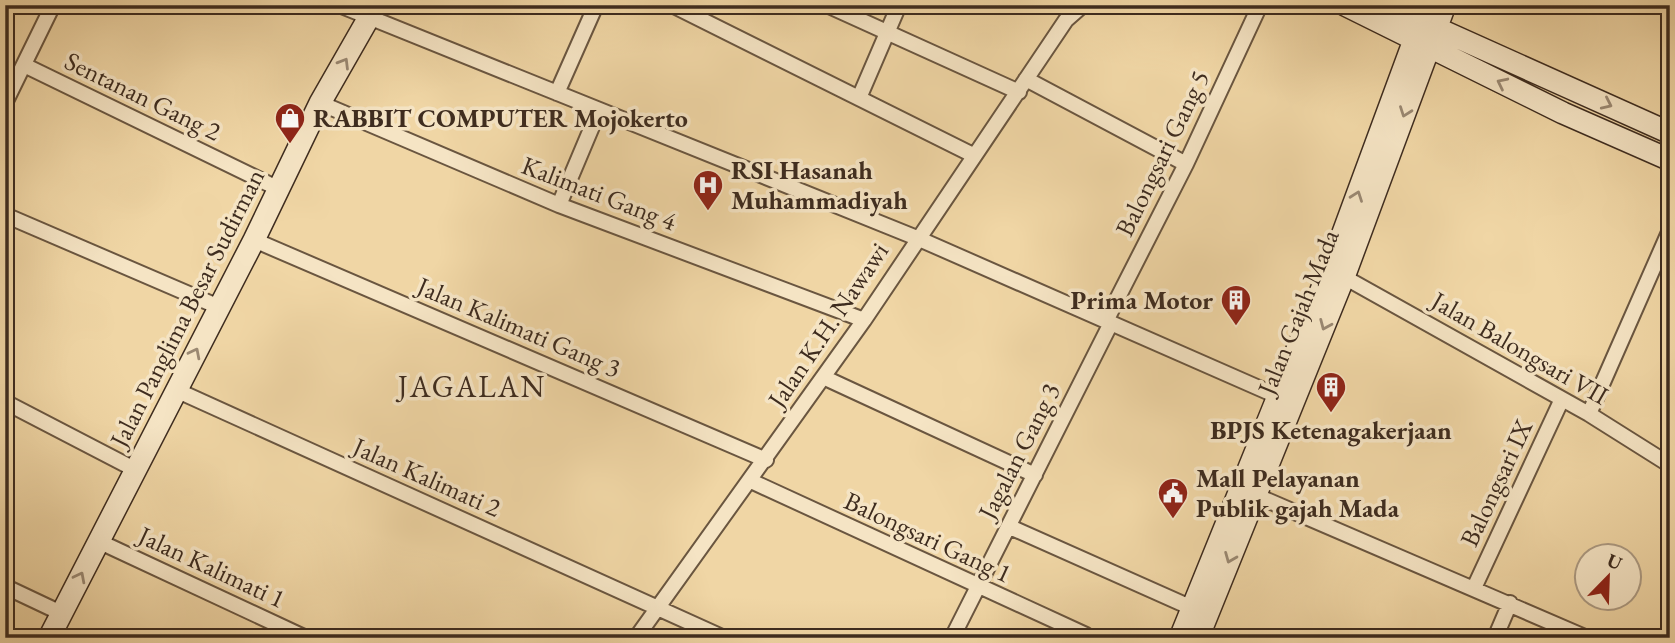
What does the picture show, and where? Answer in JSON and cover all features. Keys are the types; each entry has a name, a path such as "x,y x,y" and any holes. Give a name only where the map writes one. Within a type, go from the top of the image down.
{"main road":[{"path":"1345,5 1426,29 1670,133"},
{"path":"1385,5 1670,160"},
{"name":"Jalan Gajah Mada","path":"1198,638 1330,268 1426,29 1446,5"},
{"name":"Jalan Panglima Besar Sudirman","path":"49,638 254,240 320,103 373,12"},
{"name":"Jalan Gajah Mada","path":"1285,399 1345,277 1426,29"},
{"name":"Jalan Gajah Mada","path":"1180,638 1192,608 1245,505"}],"street":[{"path":"5,103 53,5"},
{"path":"339,5 373,12 557,93 917,238 1285,399"},
{"path":"557,93 596,5"},
{"path":"672,5 973,155"},
{"path":"827,5 1023,85 1186,164"},
{"path":"859,98 899,5"},
{"name":"Jalan K.H. Nawawi","path":"636,638 766,460 1066,20 1083,5"},
{"name":"Balongsari Gang 5","path":"1109,322 1260,5"},
{"name":"Sentanan Gang 2","path":"24,65 279,189"},
{"name":"Kalimati Gang 4","path":"320,103 559,205 863,320"},
{"path":"559,205 599,110"},
{"path":"5,215 219,307"},
{"path":"1589,414 1670,230"},
{"name":"Jalan Kalimati Gang 3","path":"254,240 766,460"},
{"name":"Jalan Balongsari VII","path":"1345,277 1589,414 1670,465"},
{"name":"Jagalan Gang 3","path":"952,638 1010,527 1109,322"},
{"path":"823,377 1035,475"},
{"name":"Jalan Kalimati 2","path":"176,390 724,638"},
{"name":"Balongsari IX","path":"1474,588 1562,399"},
{"path":"5,402 136,470"},
{"name":"Balongsari Gang 1","path":"751,481 1086,635"},
{"path":"1245,505 1474,588 1587,638"},
{"path":"1010,527 1192,608"},
{"name":"Jalan Kalimati 1","path":"99,541 306,638"},
{"path":"6,587 61,614"},
{"path":"1495,638 1510,603"}],"place":[{"name":"RABBIT COMPUTER Mojokerto","path":"290,145"},
{"name":"RSI Hasanah Muhammadiyah","path":"708,212"},
{"name":"Prima Motor","path":"1236,327"},
{"name":"BPJS Ketenagakerjaan","path":"1331,414"},
{"name":"Mall Pelayanan Publik gajah Mada","path":"1173,520"}],"district":[{"name":"JAGALAN","path":"472,387"}]}
